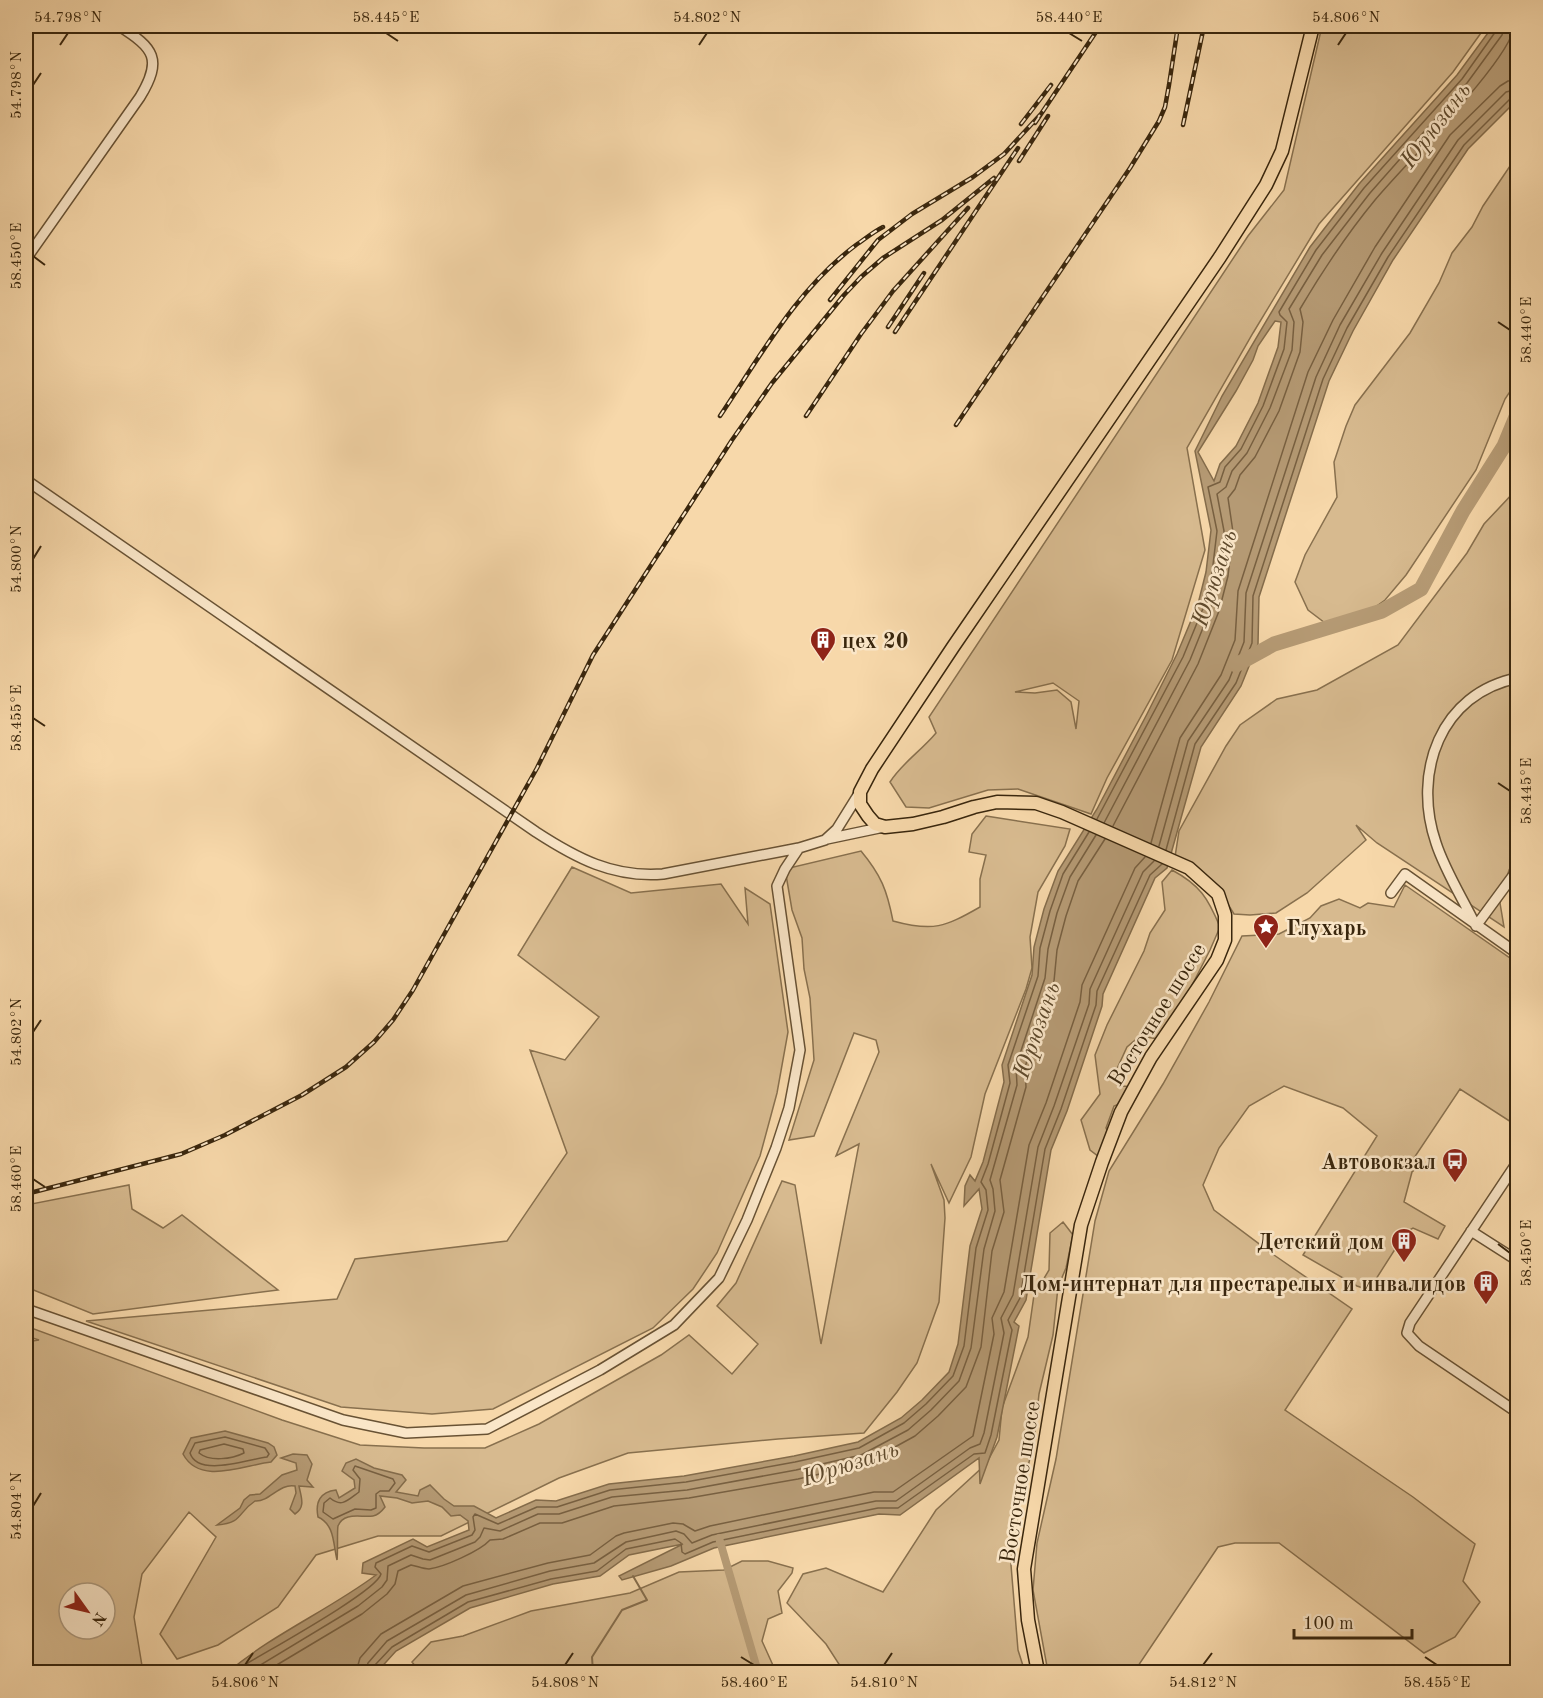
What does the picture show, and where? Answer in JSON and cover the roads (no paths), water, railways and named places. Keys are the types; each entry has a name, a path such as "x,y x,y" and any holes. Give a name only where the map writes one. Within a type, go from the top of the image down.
{"main road":[{"path":"885,827 875,824 860,804 860,792 872,769 1220,257 1266,185 1282,151 1312,26"},
{"name":"Восточное шоссе","path":"885,827 933,819 997,802 1036,803 1062,812 1189,868 1218,894 1225,915 1225,940 1217,960 1151,1058 1121,1112 1082,1225 1024,1569 1028,1620 1038,1672"}],"street":[{"path":"26,259 152,78 153,65 150,51 139,39 119,26"},
{"name":"Восточное шоссе","path":"26,480 570,854 600,866 647,875 800,848 885,827"},
{"path":"1476,926 1436,844 1429,813 1428,778 1433,749 1451,716 1475,694 1499,682 1518,678"},
{"path":"825,840 837,829 860,792"},
{"path":"26,1309 343,1420 406,1433 488,1429 600,1370 674,1325 719,1278 747,1220 776,1148 789,1108 800,1050 777,886 785,868 800,848"},
{"path":"1476,926 1518,869"},
{"path":"1391,893 1405,874 1518,954"},
{"path":"1518,1161 1410,1323 1407,1333 1419,1346 1518,1413"},
{"path":"1471,1231 1518,1261"}],"water":[{"name":"Юрюзань","path":"1493,26 1517,26 1517,100 1468,149 1393,260 1353,331 1329,381 1259,597 1258,644 1241,686 1201,747 1167,868 1155,878 1103,994 1102,1006 1067,1111 1051,1150 1026,1300 1014,1322 1019,1326 997,1437 980,1484 979,1458 900,1515 879,1514 714,1548 671,1566 622,1580 619,1576 683,1544 629,1555 600,1576 553,1584 470,1608 396,1651 377,1672 228,1672 245,1658 376,1575 362,1573 363,1563 413,1539 427,1547 469,1530 468,1521 460,1515 451,1516 442,1507 428,1501 412,1503 380,1496 385,1507 378,1514 354,1516 341,1521 338,1526 337,1560 330,1530 324,1520 318,1517 317,1507 322,1495 326,1493 336,1490 339,1498 355,1488 354,1480 342,1471 346,1463 356,1459 374,1468 402,1475 406,1480 396,1492 418,1496 420,1490 430,1485 454,1506 474,1506 496,1518 536,1500 556,1501 609,1484 684,1476 858,1442 901,1418 949,1372 958,1344 970,1246 982,1209 979,1189 964,1206 965,1186 970,1175 975,1181 983,1162 1004,1082 1002,1065 1032,975 1034,947 1044,909 1058,871 1097,809 1147,714 1177,654 1198,604 1206,572 1211,530 1195,451 1222,396 1310,247 1359,184 1457,75","holes":["1275,321 1281,322 1278,347 1258,403 1236,446 1220,464 1214,481 1198,452 1236,391 1258,346"]},
{"path":"225,1431 268,1443 274,1447 277,1455 271,1462 211,1471 191,1464 183,1454 191,1438"},
{"path":"293,1454 307,1455 312,1464 307,1480 313,1487 299,1486 301,1508 295,1514 290,1509 296,1493 295,1486 289,1486 265,1499 255,1501 236,1520 217,1525 240,1508 250,1495 260,1494 282,1475 297,1470 296,1463 281,1458"}],"waterway":[{"path":"1236,665 1274,644 1382,611 1421,589 1463,511 1504,446 1518,412"},
{"path":"719,1538 758,1672"},
{"path":"593,1672 592,1657 622,1610 647,1600 633,1576"}],"railway":[{"path":"1035,123 1100,26"},
{"path":"956,425 1130,168 1159,121 1165,107 1178,26"},
{"path":"1183,125 1204,26"},
{"path":"1021,124 1051,85"},
{"path":"830,300 878,240 912,214 973,177 1004,154 1040,115"},
{"path":"1019,161 1048,116"},
{"path":"895,332 1018,148"},
{"path":"26,1194 181,1154 225,1135 302,1095 346,1067 374,1042 393,1020 413,990 537,768 593,655 732,440 772,383 861,277 883,258 942,220 994,178"},
{"path":"806,416 893,291 968,208"},
{"path":"720,416 765,347 798,302 835,262 883,227"},
{"path":"888,327 924,273"}],"place":[{"name":"цех 20","path":"823,663"},
{"name":"Глухарь","path":"1266,950"},
{"name":"Автовокзал","path":"1455,1184"},
{"name":"Детский дом","path":"1404,1264"},
{"name":"Дом-интернат для престарелых и инвалидов","path":"1486,1306"}]}
